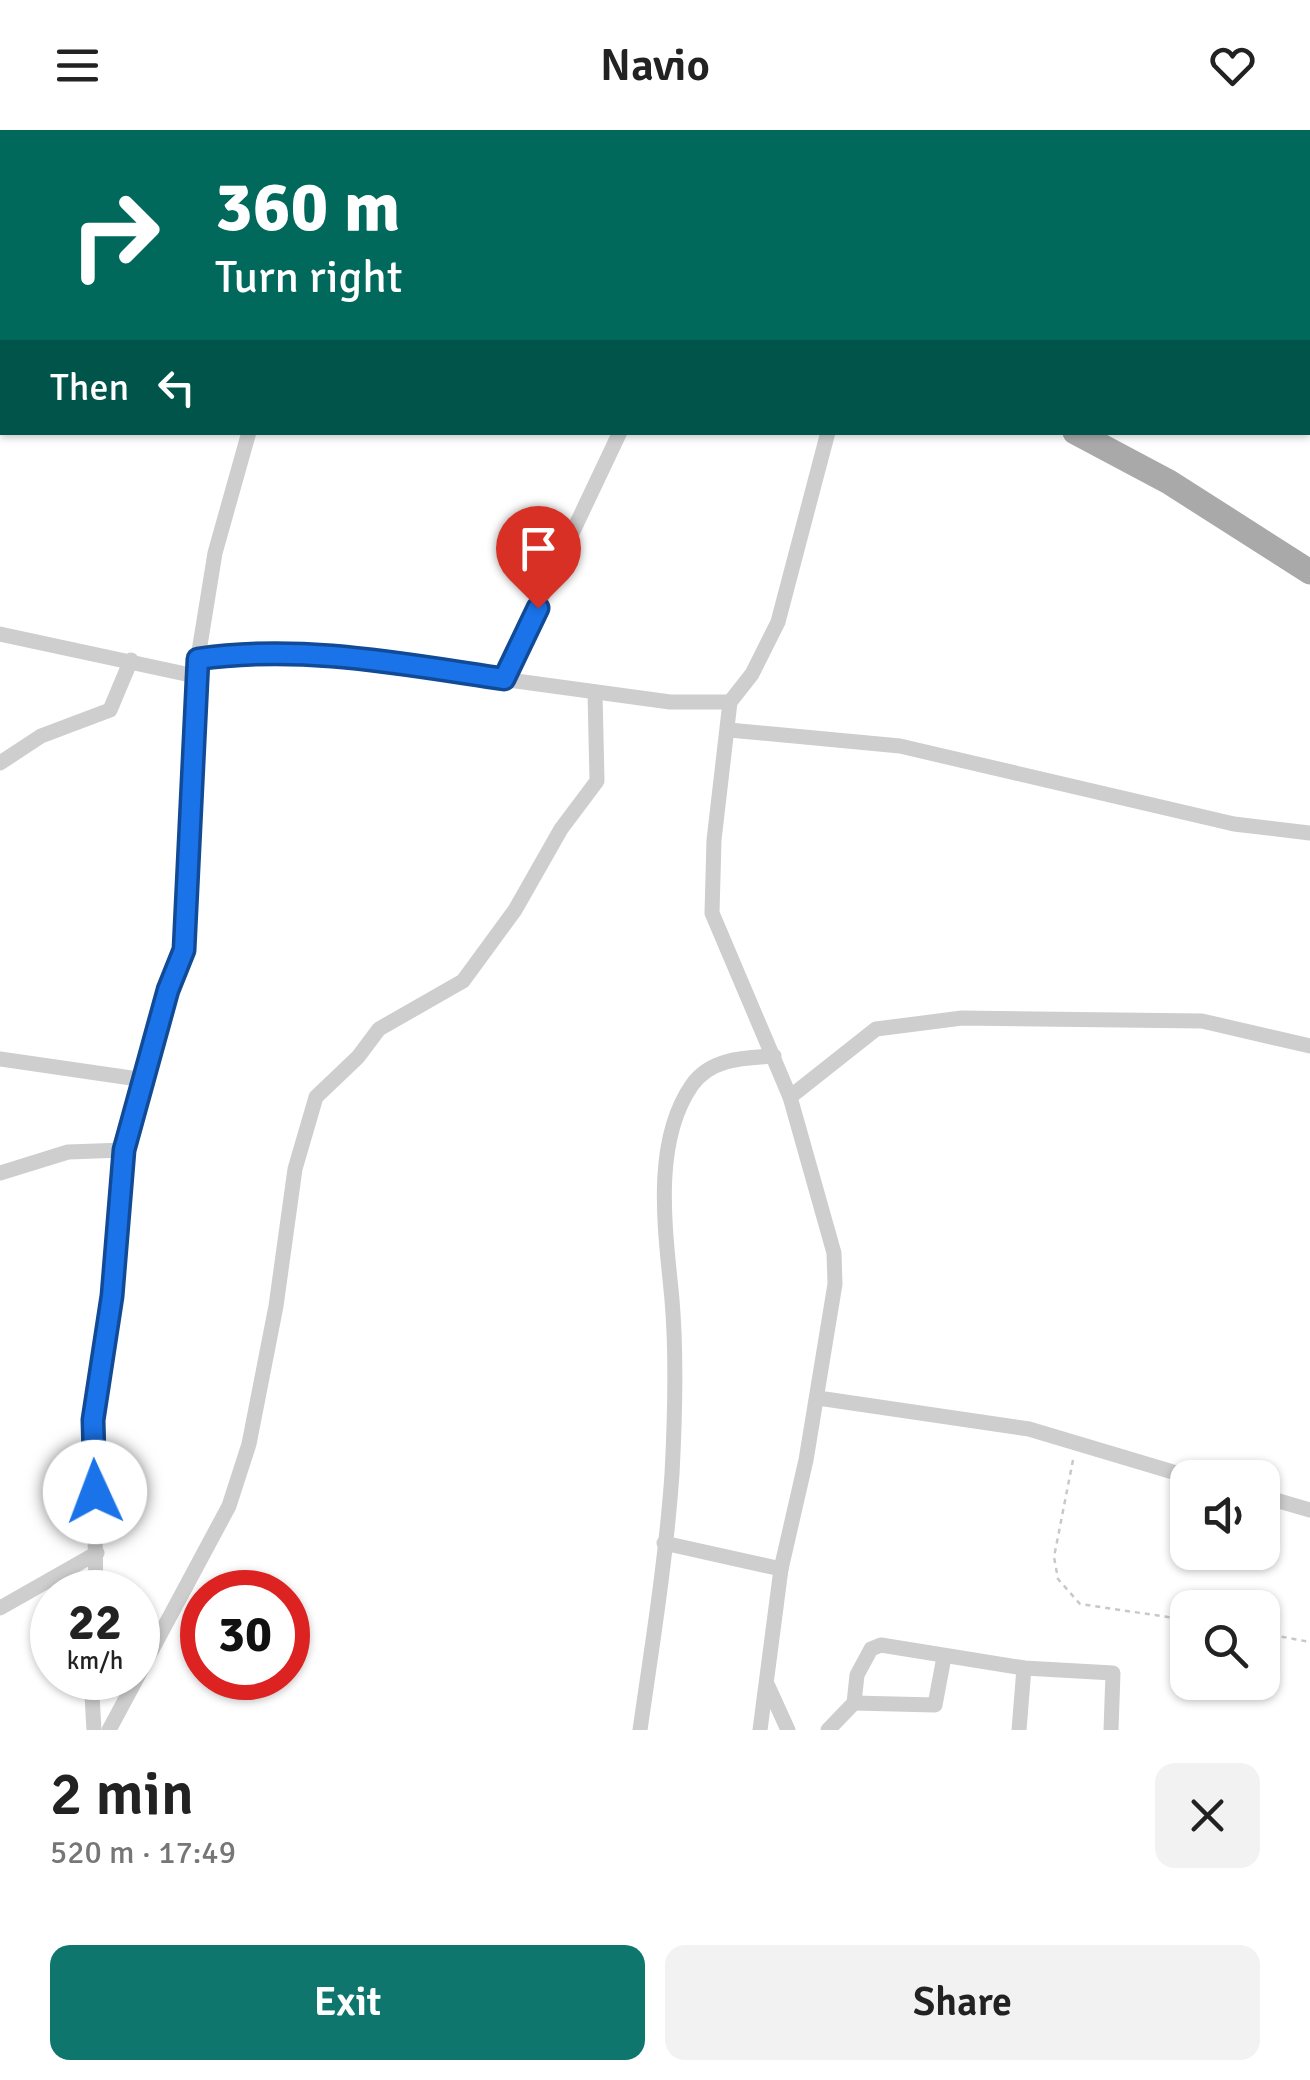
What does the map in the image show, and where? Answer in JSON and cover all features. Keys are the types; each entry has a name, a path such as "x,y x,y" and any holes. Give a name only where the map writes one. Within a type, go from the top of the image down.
{"main road":[{"path":"1086,435 1112,442 1310,572"}],"street":[{"path":"97,1570 93,1420 112,1296 124,1150 168,990 184,950 195,676 214,552 248,435"},
{"path":"504,679 619,435"},
{"path":"760,1730 781,1568 818,1398 835,1284 834,1253 790,1097 712,913 714,840 730,702 752,674 778,622 827,435"},
{"path":"0,634 195,676"},
{"path":"198,659 252,651 312,653 670,702 730,702"},
{"path":"0,763 41,736 110,710 131,660"},
{"path":"109,1730 229,1506 248,1444 276,1306 295,1168 316,1097 358,1057 378,1029 463,981 516,910 561,828 596,781 595,692"},
{"path":"729,730 900,746 1234,824 1310,833"},
{"path":"790,1097 876,1029 962,1018 1202,1021 1310,1046"},
{"path":"640,1730 664,1543 674,1407 672,1301 664,1244 675,1121 693,1084 710,1068 736,1058 774,1056"},
{"path":"0,1059 145,1080"},
{"path":"0,1172 68,1152 124,1150"},
{"path":"818,1398 1011,1426 1170,1471"},
{"path":"1280,1501 1310,1510"},
{"path":"664,1543 781,1568"},
{"path":"0,1608 97,1553"},
{"path":"828,1730 854,1703 857,1675 871,1649 881,1645 1024,1668 1114,1674 1111,1730"},
{"path":"854,1703 934,1706 944,1657"},
{"path":"1019,1730 1024,1668"},
{"path":"768,1686 788,1730"},
{"path":"92,1700 94,1730"}],"path":[{"path":"1077,1443 1054,1557 1058,1580 1080,1604 1170,1617"},
{"path":"1280,1636 1310,1642"}],"route":[{"path":"95,1492 93,1420 112,1296 116,1204 124,1150 168,990 184,950 198,659 252,651 312,653 504,679 538,608"}]}
